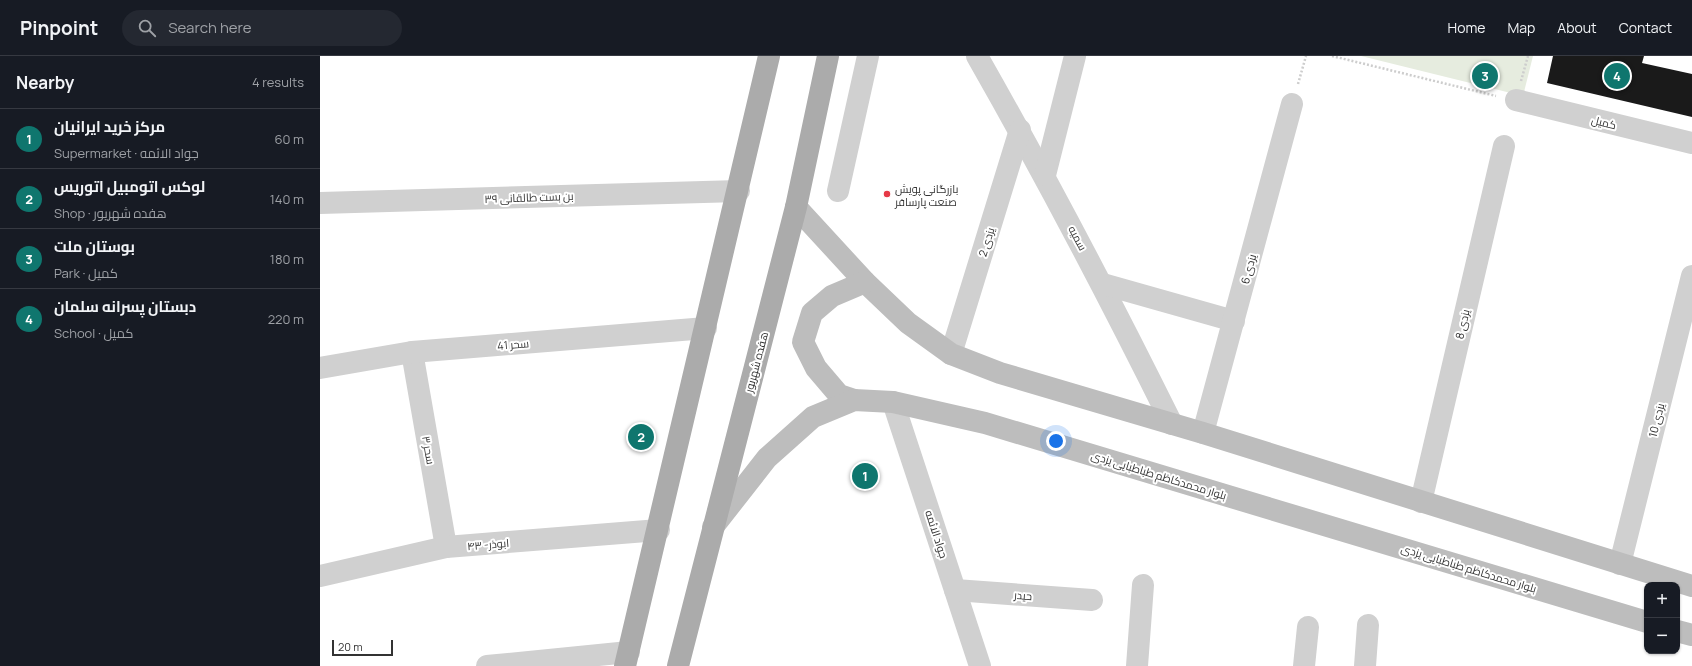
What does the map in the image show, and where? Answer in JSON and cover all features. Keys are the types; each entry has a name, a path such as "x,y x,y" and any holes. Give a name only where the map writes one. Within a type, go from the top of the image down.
{"main road":[{"path":"627,659 739,191 769,56"},
{"name":"هفده شهریور","path":"678,666 712,528 796,207 828,56"},
{"path":"796,207 865,282 908,322 951,354 1000,374 1203,433 1692,586"},
{"path":"854,400 839,395 816,368 803,342 812,313 832,296 865,282"},
{"name":"بلوار محمدکاظم طباطبایی یزدی","path":"712,528 767,458 813,417 854,400 893,402 985,423 1644,621"},
{"path":"1680,632 1692,635"}],"street":[{"path":"838,191 868,56"},
{"name":"سمیه","path":"977,56 1045,175 1103,284 1172,424"},
{"path":"1045,175 1075,56"},
{"name":"کمیل","path":"1516,100 1692,144"},
{"name":"یزدی 6","path":"1203,433 1292,104"},
{"name":"یزدی 2","path":"951,354 1020,130"},
{"name":"یزدی 8","path":"1421,502 1504,146"},
{"name":"بن‌ بست طالقانی ۳۹","path":"320,203 739,191"},
{"name":"یزدی 10","path":"1620,564 1692,276"},
{"path":"1103,284 1234,322"},
{"name":"سحر 41","path":"320,368 412,352 706,328"},
{"name":"سحر ۳","path":"412,352 446,547"},
{"name":"جواد الائمه","path":"893,402 980,666"},
{"name":"ابوذر- ۴۳","path":"320,576 446,547 659,530"},
{"path":"1137,666 1143,585"},
{"name":"حیدر","path":"955,590 1092,600"},
{"path":"1364,666 1368,625"},
{"path":"1304,666 1308,627"},
{"path":"487,666 627,659"}],"path":[{"path":"1292,104 1306,56"},
{"path":"1332,56 1516,100"}],"shaded area":[{"path":"1361,56 1533,56 1523,96"}],"building":[{"path":"1553,56 1644,56 1642,63 1692,74 1692,117 1547,83"}],"place":[{"name":"بوستان ملت","path":"1485,76"},
{"name":"دبستان پسرانه سلمان","path":"1617,76"},
{"name":"بازرگانی پویش صنعت پارسافر","path":"887,194"},
{"name":"لوکس اتومبیل اتوریس","path":"641,437"},
{"name":"مرکز خرید ایرانیان","path":"865,476"}]}
